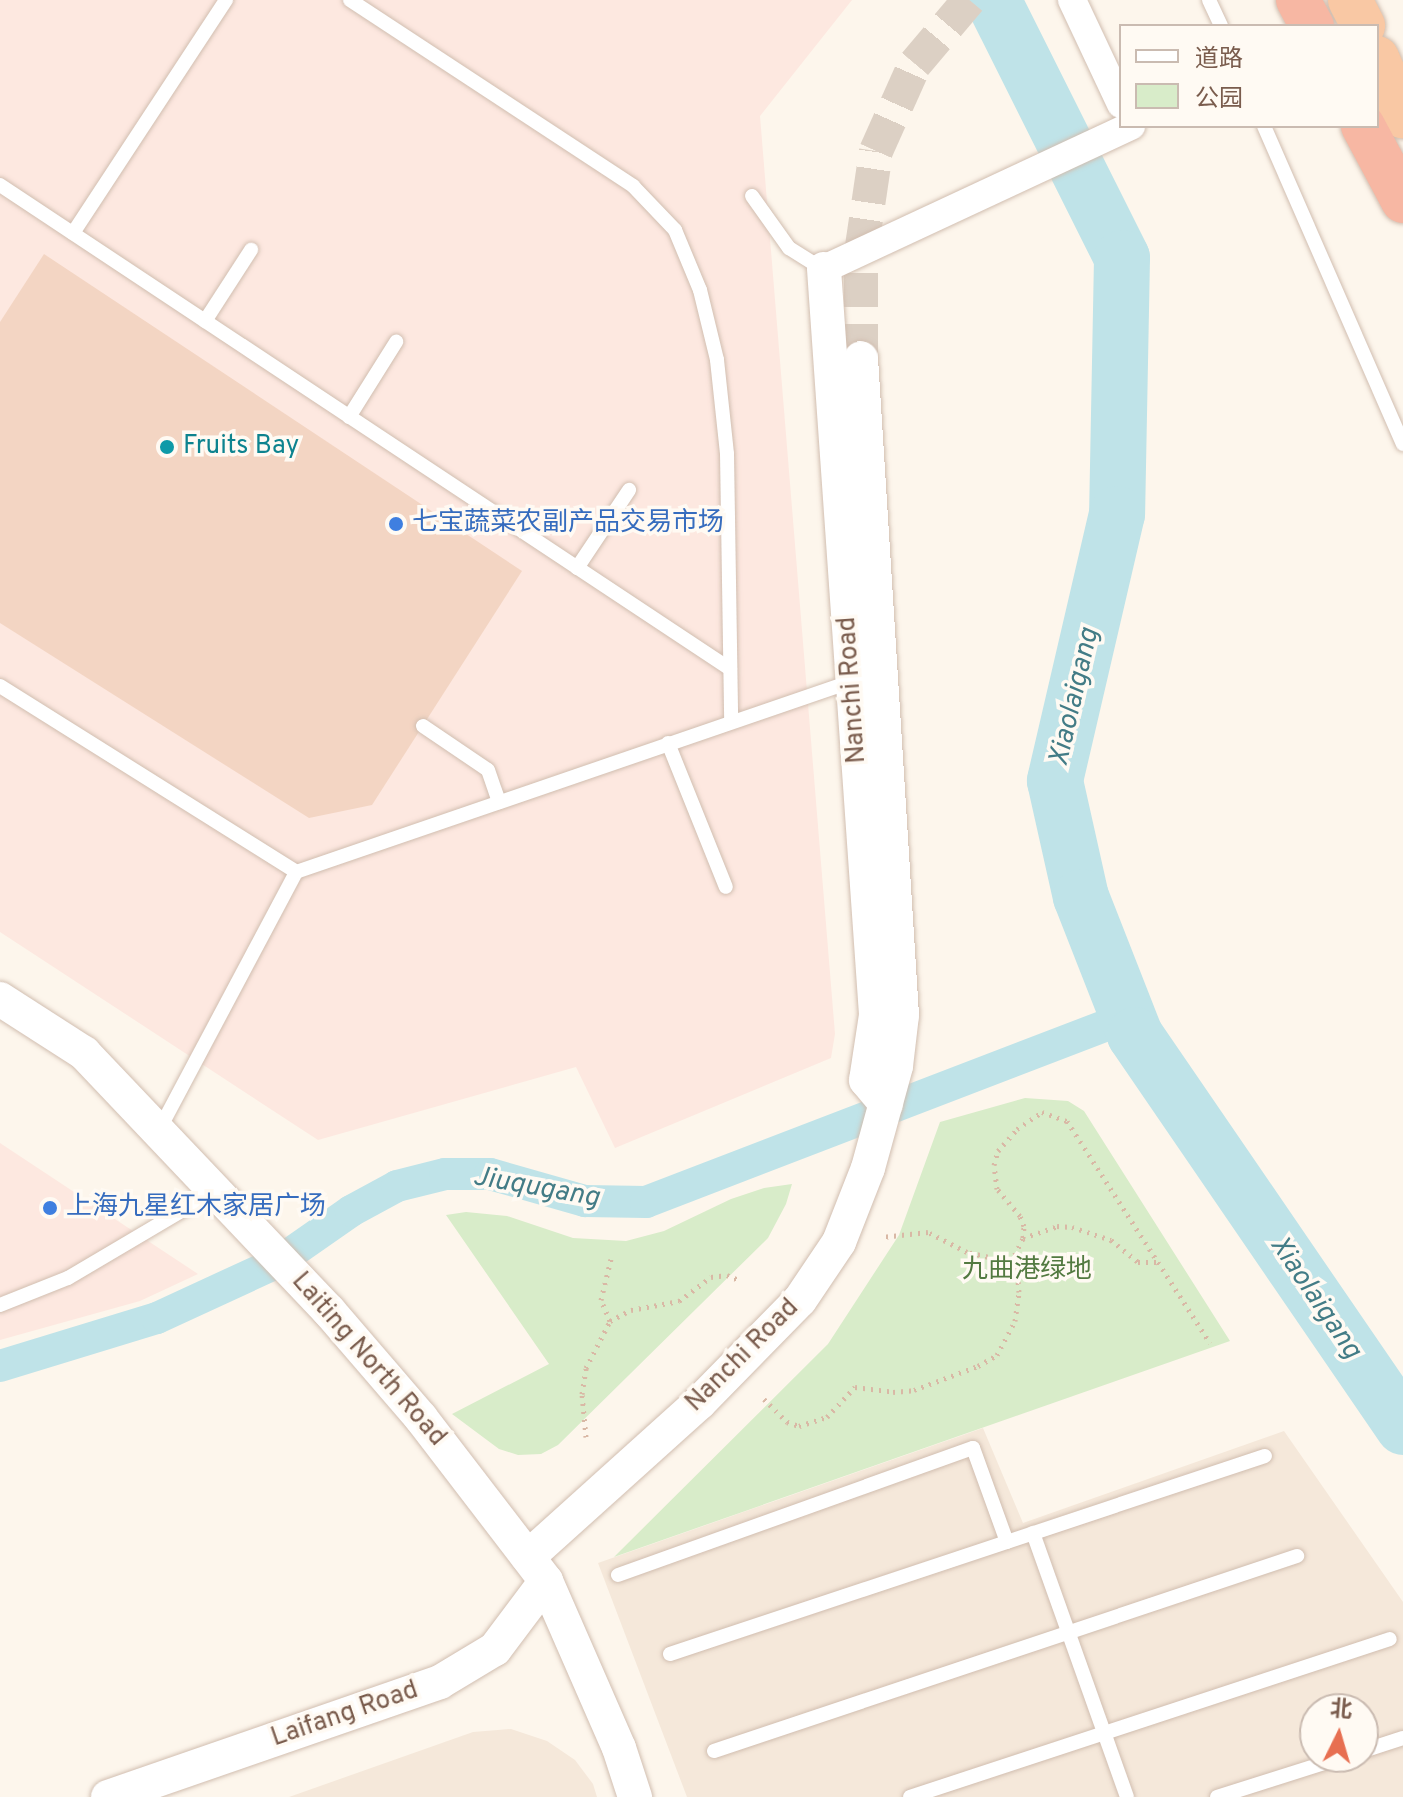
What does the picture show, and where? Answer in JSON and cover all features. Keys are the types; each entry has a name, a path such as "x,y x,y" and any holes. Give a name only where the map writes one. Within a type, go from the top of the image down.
{"highway":[{"path":"1298,0 1311,24"},
{"path":"1350,0 1362,24"},
{"path":"1379,63 1403,117"},
{"path":"1364,128 1403,201"}],"street":[{"path":"1072,0 1119,100"},
{"path":"824,269 962,205 1119,124"},
{"name":"Nanchi Road","path":"824,269 876,1015 866,1080 886,1104"},
{"name":"Nanchi Road","path":"537,1569 800,1300 839,1242 868,1168 886,1104 896,1066 902,1015 861,358"},
{"name":"Laiting North Road","path":"0,999 84,1053 329,1311 421,1418 537,1569 619,1748 635,1797"},
{"name":"Laifang Road","path":"108,1797 440,1682 495,1649 537,1569"}],"lane":[{"path":"73,233 226,0"},
{"path":"350,0 633,186 675,230 700,290 717,360 727,454 731,721"},
{"path":"1209,0 1220,24"},
{"path":"1265,128 1403,444"},
{"path":"0,185 730,669"},
{"path":"752,196 789,248 824,269"},
{"path":"205,321 251,250"},
{"path":"349,417 396,342"},
{"path":"577,568 629,490"},
{"path":"158,1131 296,872 853,681"},
{"path":"0,686 296,872"},
{"path":"423,726 488,770 499,802"},
{"path":"668,743 726,887"},
{"path":"0,1305 68,1278 215,1191"},
{"path":"618,1575 973,1448 1007,1542"},
{"path":"670,1654 1265,1456"},
{"path":"1033,1533 1127,1797"},
{"path":"714,1751 1297,1556"},
{"path":"910,1797 1390,1639"},
{"path":"1379,1746 1403,1738"},
{"path":"1217,1797 1299,1771"}],"path":[{"path":"1011,1262 1023,1238 1020,1216 997,1189 994,1165 998,1151 1017,1129 1042,1112 1067,1121 1210,1343"},
{"path":"1023,1238 1057,1226 1072,1227 1111,1240 1138,1262 1158,1262"},
{"path":"764,1399 787,1422 799,1426 827,1417 855,1387 893,1392 914,1390 978,1366 997,1355 1015,1321 1019,1292 1017,1269 1011,1262 967,1252 928,1232 882,1237"},
{"path":"610,1321 601,1300 611,1259"},
{"path":"586,1437 582,1394 586,1368 610,1321 631,1310 679,1301 711,1277 727,1275 739,1280"}],"shaded area":[{"name":"七宝蔬菜农副产品交易市场","path":"0,0 852,0 760,116 835,1034 831,1058 615,1148 576,1067 318,1140 0,932"},
{"name":"上海九星红木家居广场","path":"0,1143 198,1274 140,1301 0,1340"},
{"path":"983,1428 1023,1523 1284,1431 1403,1602 1403,1797 687,1797 598,1563"},
{"path":"511,1729 547,1741 575,1760 593,1784 597,1797 289,1797 473,1732"}],"green space":[{"name":"九曲港绿地","path":"1025,1098 1068,1101 1084,1111 1230,1341 614,1557 828,1344 899,1235 940,1122"},
{"path":"792,1184 786,1204 768,1238 558,1445 541,1454 518,1455 499,1449 452,1414 549,1364 446,1215 466,1212 507,1216 573,1238 626,1241 664,1231 731,1199 764,1188"}],"building":[{"name":"Fruits Bay","path":"44,254 522,571 372,805 309,818 0,623 0,322"}],"waterway":[{"name":"Xiaolaigang","path":"993,0 1122,258 1117,514 1055,781 1081,897 1135,1035 1403,1427"},
{"name":"Jiuqugang","path":"0,1366 157,1318 278,1262 351,1211 397,1186 445,1174 490,1174 585,1201 646,1202 1128,1017"}],"tunnel":[{"path":"861,358 861,253 876,151 915,64 969,0"}],"place":[{"name":"Fruits Bay","path":"167,447"},
{"name":"七宝蔬菜农副产品交易市场","path":"396,524"},
{"name":"上海九星红木家居广场","path":"50,1208"}]}
